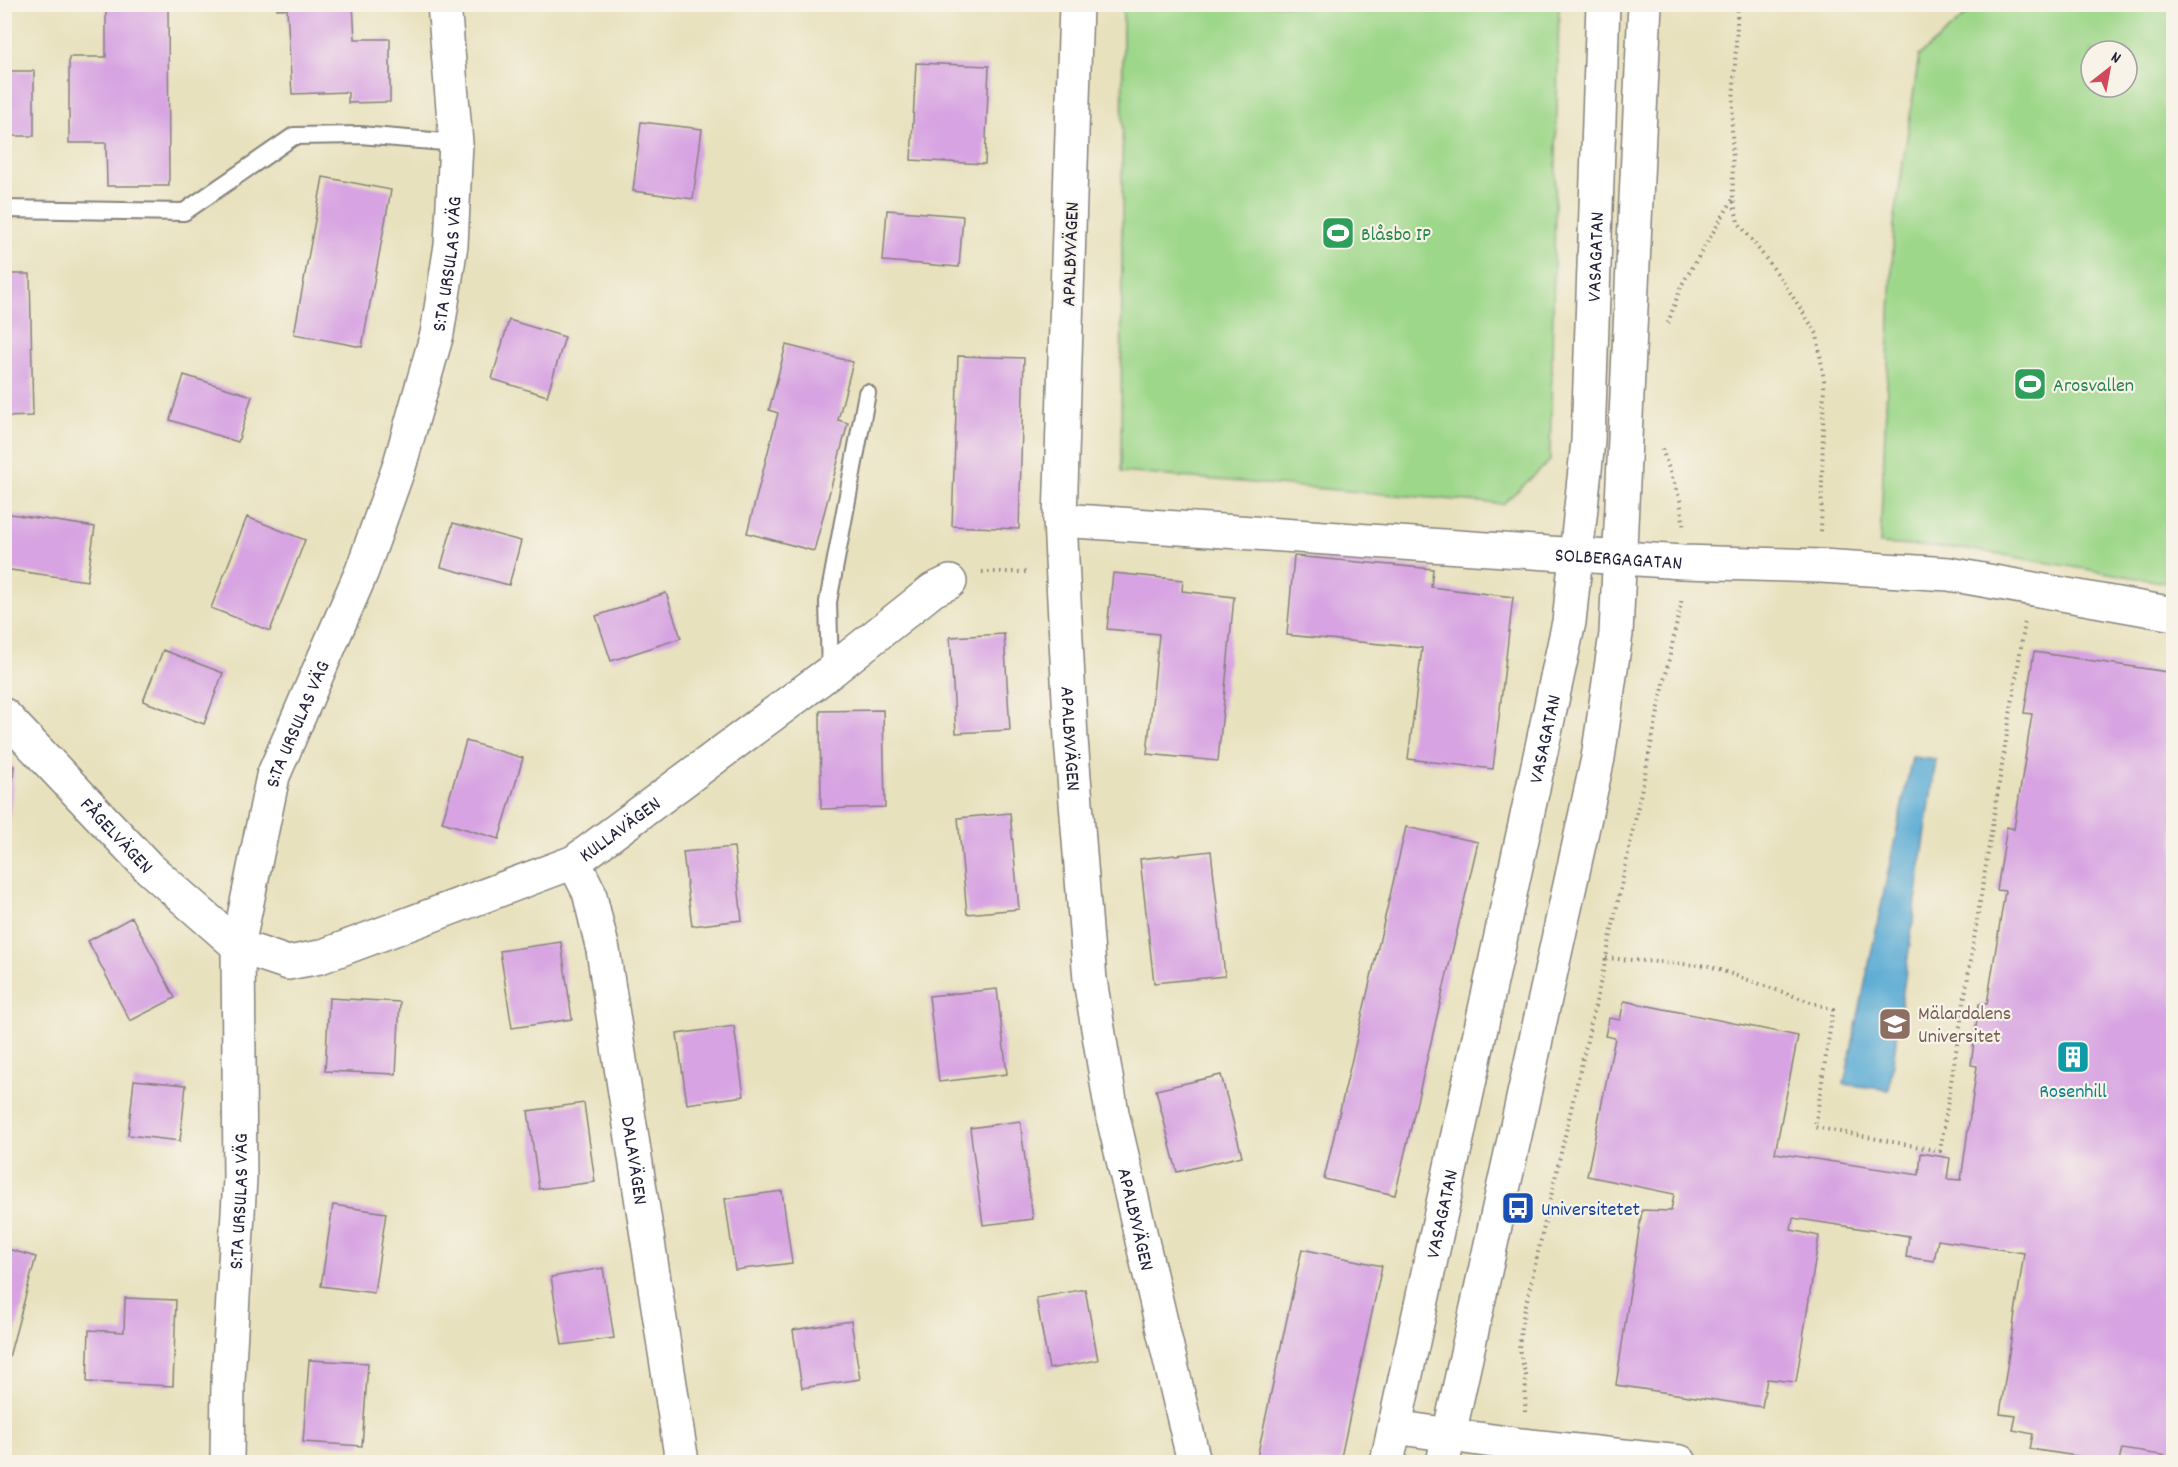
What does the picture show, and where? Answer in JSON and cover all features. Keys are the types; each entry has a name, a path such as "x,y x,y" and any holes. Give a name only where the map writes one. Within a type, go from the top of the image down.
{"street":[{"name":"S:TA URSULAS VÄG","path":"227,1462 228,1381 240,1179 238,946 273,776 362,571 399,467 437,334 451,245 456,144 444,4"},
{"name":"APALBYVÄGEN","path":"1076,4 1060,520 1071,739 1090,980 1112,1113 1194,1462"},
{"name":"VASAGATAN","path":"1387,1462 1569,622 1588,441 1602,4"},
{"name":"VASAGATAN","path":"1446,1448 1598,758 1616,634 1622,557 1624,441 1645,4"},
{"name":"SOLBERGAGATAN","path":"1060,520 1682,562 1821,566 1949,574 2174,614"},
{"name":"KULLAVÄGEN","path":"238,946 288,963 320,957 574,862 830,672 933,590 950,582"},
{"name":"FÅGELVÄGEN","path":"4,715 150,868 238,946"},
{"name":"DALAVÄGEN","path":"574,862 589,892 603,950 682,1462"},
{"path":"1395,1426 1446,1448 1521,1445 1665,1462"}],"lane":[{"path":"4,209 184,212 294,136 360,135 456,144"},
{"path":"830,672 828,602 867,393"}],"path":[{"path":"1738,4 1732,125 1733,199 1738,222 1780,277 1817,334 1824,381 1821,566"},
{"path":"1666,330 1681,286 1733,199"},
{"path":"1521,1445 1527,1402 1526,1376 1519,1349 1521,1326 1606,958 1683,604 1684,525 1680,501 1661,444"},
{"path":"950,582 973,572 1062,572"},
{"path":"1606,958 1708,966 1833,1010 1815,1127 1940,1151 2031,588"}],"green space":[{"name":"Arosvallen","path":"1979,4 2173,5 2173,584 1968,549 1880,544 1894,224 1919,56"},
{"name":"Blåsbo IP","path":"1123,5 1559,5 1550,461 1503,504 1121,472"}],"water":[{"path":"1912,757 1936,760 1889,1090 1844,1084"}],"building":[{"path":"106,4 168,4 169,186 107,186 106,143 69,143 69,57 106,57"},
{"path":"277,4 353,4 355,39 390,39 390,102 348,103 348,92 292,94 287,9 277,9"},
{"path":"916,63 989,66 985,164 911,160"},
{"path":"4,71 34,71 34,136 4,136"},
{"path":"641,122 702,129 693,199 633,191"},
{"path":"323,177 391,190 362,347 294,334"},
{"path":"887,210 963,216 959,267 883,261"},
{"path":"4,274 30,274 33,416 4,417"},
{"path":"509,320 565,337 547,396 492,379"},
{"path":"786,345 853,362 838,420 848,423 814,551 747,533 778,413 769,410"},
{"path":"958,356 1024,358 1019,529 952,526"},
{"path":"184,375 252,396 238,442 170,420"},
{"path":"4,513 95,527 87,581 4,569"},
{"path":"247,517 305,540 270,631 211,608"},
{"path":"453,523 521,541 509,585 441,567"},
{"path":"1294,556 1433,569 1431,587 1513,597 1493,769 1408,759 1422,648 1287,635"},
{"path":"1113,573 1183,580 1182,591 1234,597 1218,761 1147,754 1159,634 1107,629"},
{"path":"666,593 681,638 611,661 596,616"},
{"path":"1004,634 1010,730 956,733 950,637"},
{"path":"163,650 223,673 204,724 143,701"},
{"name":"Rosenhill","path":"2034,652 2174,673 2174,1457 2122,1449 2119,1462 2117,1462 2030,1449 2033,1434 2013,1430 2016,1416 2000,1414 2024,1253 1938,1240 1934,1261 1906,1257 1909,1236 1793,1218 1791,1230 1819,1236 1796,1382 1767,1379 1762,1407 1616,1385 1642,1210 1671,1211 1674,1194 1587,1176 1615,1038 1605,1036 1609,1018 1620,1020 1624,1001 1798,1036 1775,1153 1919,1175 1921,1153 1950,1158 1947,1179 1961,1180 1977,1066 1971,1065 1979,1004 1987,1004 2005,891 1997,890 2007,827 2014,829 2032,714 2024,713"},
{"path":"883,710 885,807 821,809 820,711"},
{"path":"466,741 523,758 499,839 442,822"},
{"path":"4,765 14,766 9,822 4,821"},
{"path":"1010,813 1019,909 967,914 958,818"},
{"path":"1406,827 1478,842 1395,1195 1324,1179"},
{"path":"734,847 742,920 692,926 683,852"},
{"path":"1211,851 1225,976 1154,983 1140,859"},
{"path":"132,917 175,998 130,1021 88,941"},
{"path":"561,942 572,1019 512,1028 500,951"},
{"path":"997,989 1007,1074 939,1082 929,996"},
{"path":"329,998 400,1002 396,1074 325,1071"},
{"path":"734,1026 744,1096 687,1104 677,1034"},
{"path":"1221,1075 1242,1156 1177,1172 1156,1090"},
{"path":"134,1080 186,1085 180,1141 128,1135"},
{"path":"584,1103 595,1182 539,1189 528,1111"},
{"path":"1020,1121 1033,1219 983,1225 970,1128"},
{"path":"782,1191 792,1263 735,1270 725,1199"},
{"path":"333,1205 386,1213 374,1293 321,1286"},
{"path":"4,1248 36,1257 5,1372 4,1372"},
{"path":"1302,1249 1382,1266 1340,1462 1256,1462"},
{"path":"603,1268 614,1338 562,1345 551,1277"},
{"path":"1085,1289 1098,1360 1049,1369 1036,1298"},
{"path":"125,1298 176,1300 173,1386 87,1382 89,1330 124,1332"},
{"path":"851,1321 860,1379 802,1388 793,1330"},
{"path":"309,1360 368,1363 362,1446 303,1442"},
{"path":"1073,1457 1075,1462 1055,1462"}],"place":[{"name":"Blåsbo IP","path":"1338,233"},
{"name":"Arosvallen","path":"2030,384"},
{"name":"Mälardalens Universitet","path":"1895,1024"},
{"name":"Rosenhill","path":"2073,1057"},
{"name":"Universitetet","path":"1518,1208"}]}
